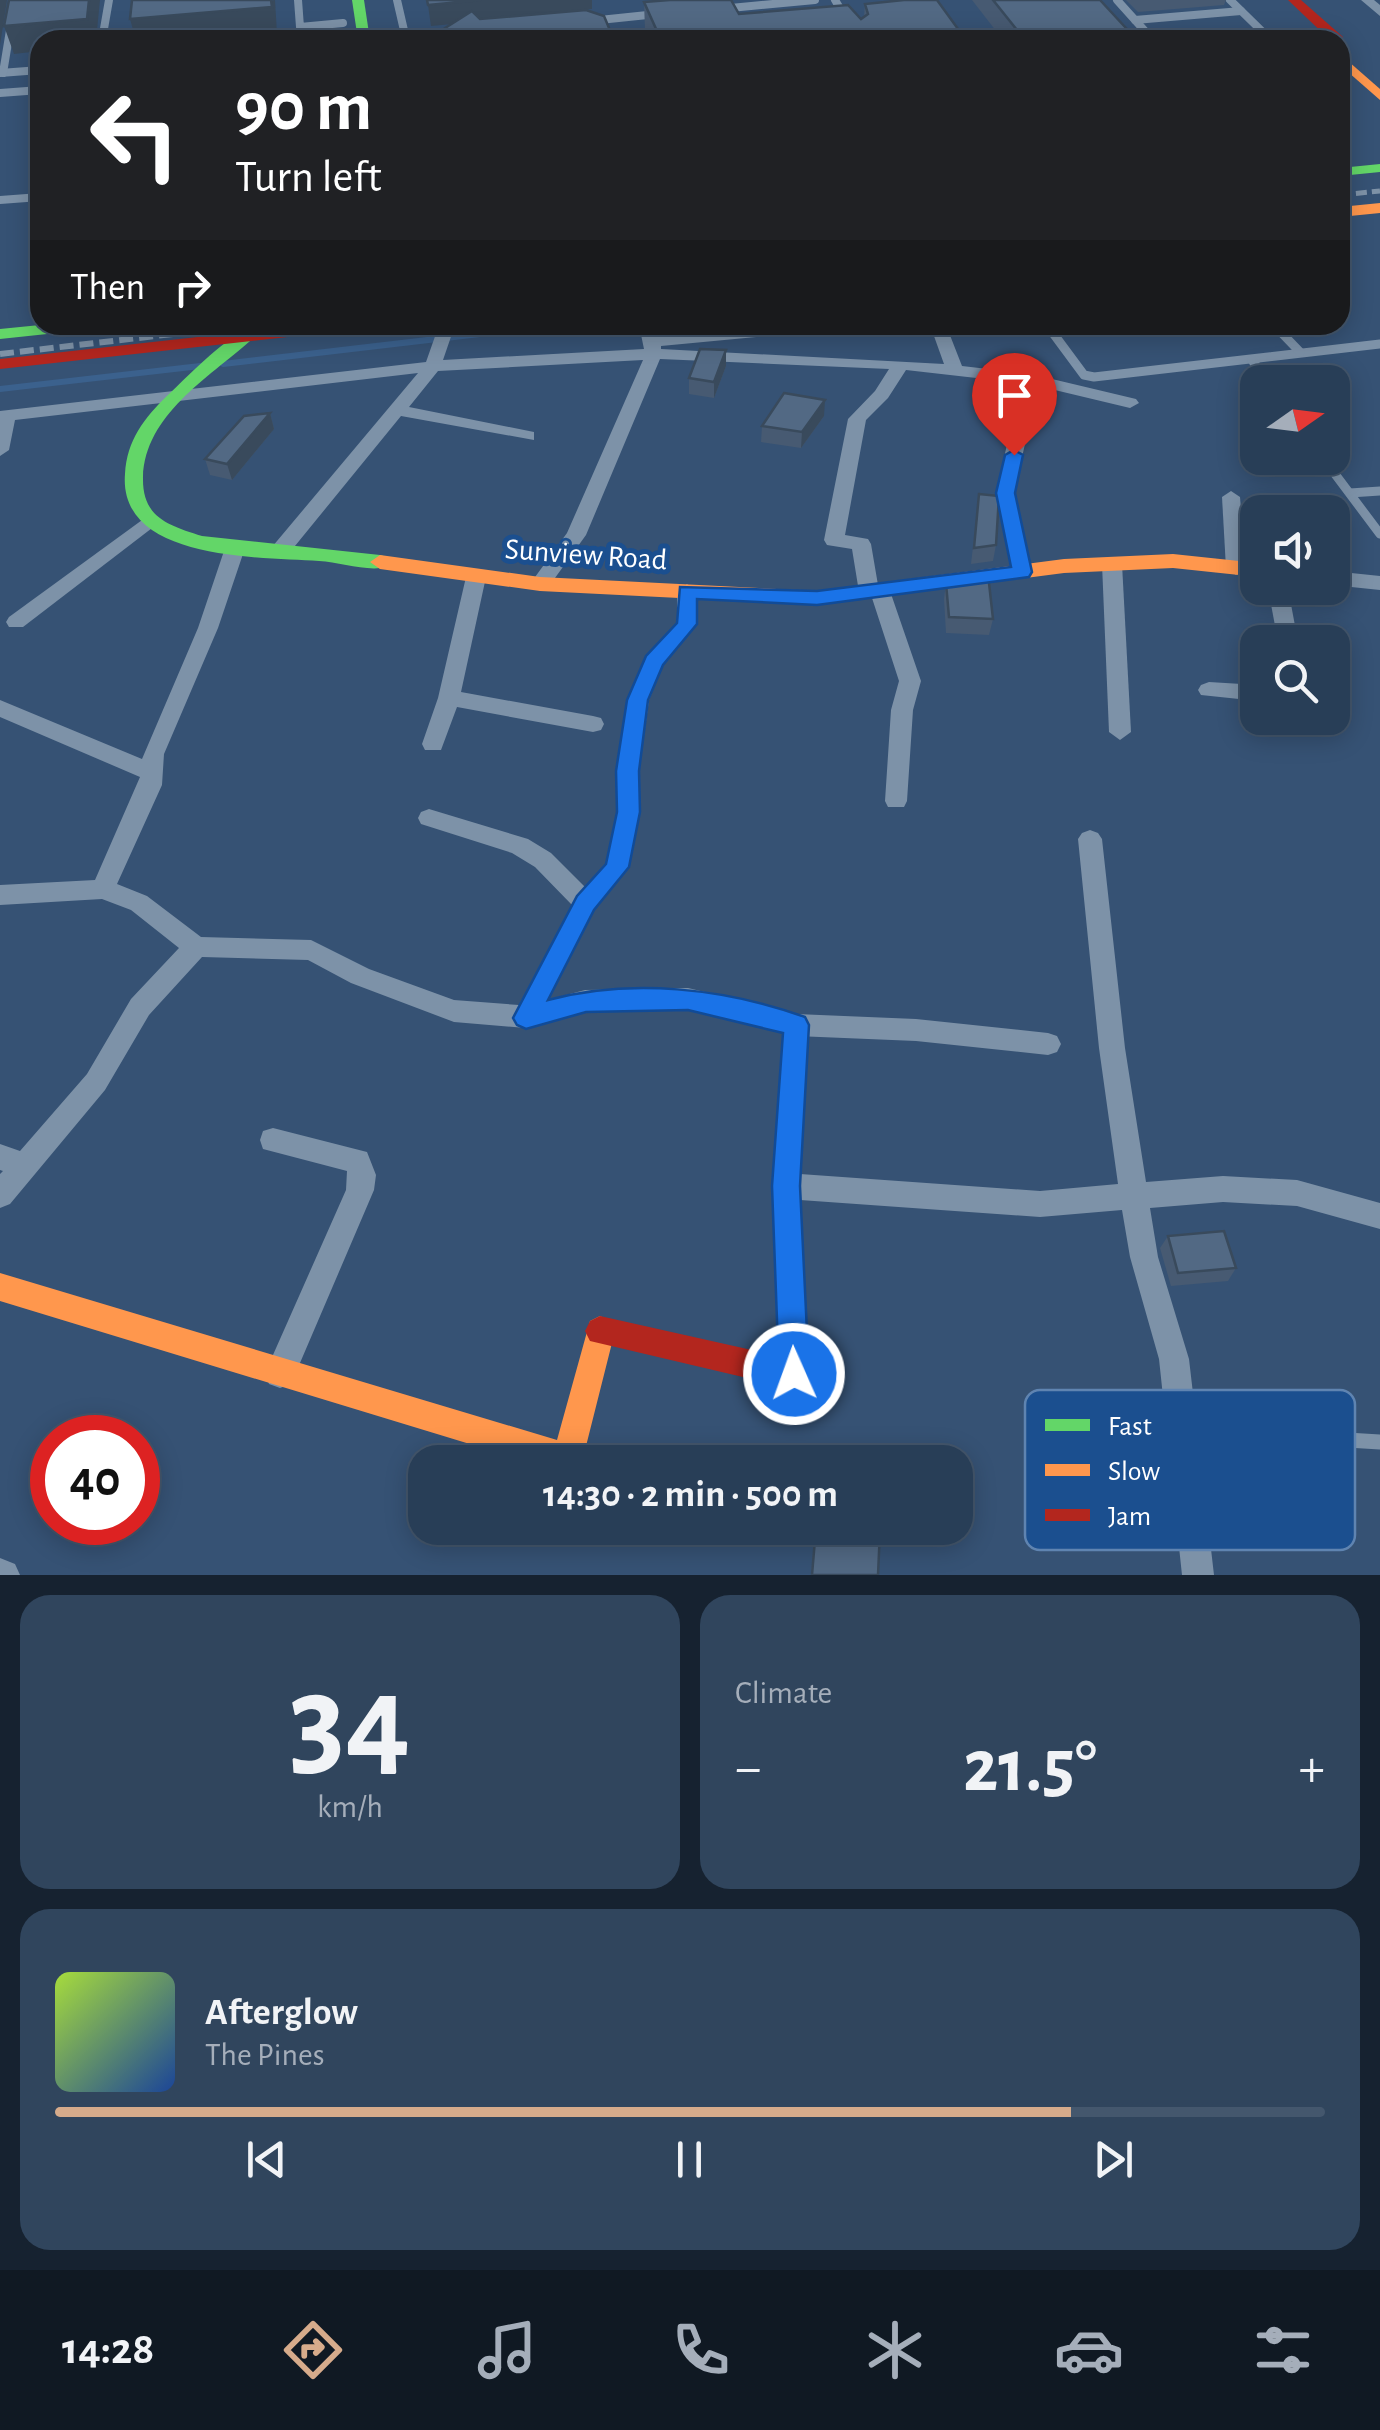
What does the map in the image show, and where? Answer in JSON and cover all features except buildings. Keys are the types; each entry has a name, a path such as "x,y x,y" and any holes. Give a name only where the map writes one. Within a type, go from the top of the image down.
{"street":[{"path":"358,0 362,30"},
{"path":"1278,0 1314,30"},
{"path":"1294,0 1321,30"},
{"path":"1367,0 1380,12"},
{"path":"1350,62 1380,96"},
{"path":"1350,171 1380,168"},
{"path":"1350,200 1380,185"},
{"path":"1350,205 1380,208"},
{"path":"1350,208 1380,221"},
{"path":"0,334 30,331"},
{"path":"0,364 262,335"},
{"path":"279,552 433,366 444,335"},
{"path":"0,450 4,416 710,335"},
{"path":"942,335 955,370"},
{"path":"16,622 149,521 133,500 132,478 145,430 244,337"},
{"path":"650,340 955,370 1031,380 1130,403"},
{"path":"540,584 576,534 650,340"},
{"path":"896,801 902,710 910,681 874,592 860,544 834,540 857,418 882,394 902,364"},
{"path":"1022,572 1005,493 1031,380"},
{"path":"398,410 528,436"},
{"path":"1231,498 1240,538"},
{"name":"Sunview Road","path":"149,521 168,531 234,551 323,554 540,584 817,598 1112,564 1173,562 1240,568"},
{"path":"103,889 153,773 153,754 208,628 234,551"},
{"path":"1112,564 1120,732"},
{"path":"433,744 449,698 476,576"},
{"path":"1350,580 1380,583"},
{"path":"526,1018 585,903 617,867 628,812 628,771 638,700 654,661 687,624 687,592"},
{"path":"1209,690 1240,692"},
{"path":"449,698 593,724"},
{"path":"0,708 153,773"},
{"path":"428,818 520,846 543,860 585,903"},
{"path":"1090,839 1112,1048 1134,1198 1144,1258 1174,1359 1177,1390"},
{"path":"0,895 103,889 138,903 196,947 310,950 360,976 454,1011 526,1018 586,1001 688,1000 796,1025 916,1030 1048,1044"},
{"path":"0,1195 12,1162 96,1082 140,1007 196,947"},
{"path":"0,1287 568,1459 598,1330 794,1374 786,1186 796,1025"},
{"path":"273,1140 357,1161 362,1174 360,1190 280,1373"},
{"path":"786,1186 1040,1204 1223,1189 1297,1193 1380,1216"},
{"path":"1195,1550 1198,1575"}],"lane":[{"path":"16,0 1,73 30,71"},
{"path":"104,30 109,0"},
{"path":"298,0 300,27 343,21"},
{"path":"398,0 404,30"},
{"path":"642,0 648,15"},
{"path":"704,10 815,0"},
{"path":"836,0 853,30"},
{"path":"1117,0 1144,30"},
{"path":"1230,0 1261,30"},
{"path":"1135,20 1241,11"},
{"path":"574,22 667,13"},
{"path":"0,93 30,91"},
{"path":"0,200 30,197"},
{"path":"1056,335 1088,376 1380,344"},
{"path":"1284,335 1300,352"},
{"path":"1252,360 1256,365"},
{"path":"1336,475 1380,534"},
{"path":"1350,494 1380,491"},
{"path":"1355,1440 1380,1442"}],"waterway":[{"path":"223,364 471,335"},
{"path":"0,389 209,365"}],"railway":[{"path":"1350,194 1380,191"},
{"path":"0,354 164,335"}],"traffic: fast":[{"path":"358,0 362,30"},
{"path":"1350,171 1380,168"},
{"path":"0,334 30,331"},
{"path":"244,337 170,403 145,431 134,470 134,498 147,518 170,533 199,542 380,562"}],"traffic: slow":[{"path":"1350,68 1380,96"},
{"path":"1350,211 1380,208"},
{"path":"380,562 540,584 817,598 1064,566 1173,561 1240,568"},
{"path":"0,1287 568,1459 600,1331"}],"traffic: jam":[{"path":"1294,0 1327,30"},
{"path":"0,364 260,335"},
{"path":"600,1331 794,1374 786,1186 796,1025"}],"route":[{"path":"794,1374 786,1186 796,1025 688,1000 586,1001 526,1018 570,940 585,903 617,867 628,812 628,771 638,700 654,661 687,624 687,592 817,598 1022,572 1005,493 1014,455"}]}
